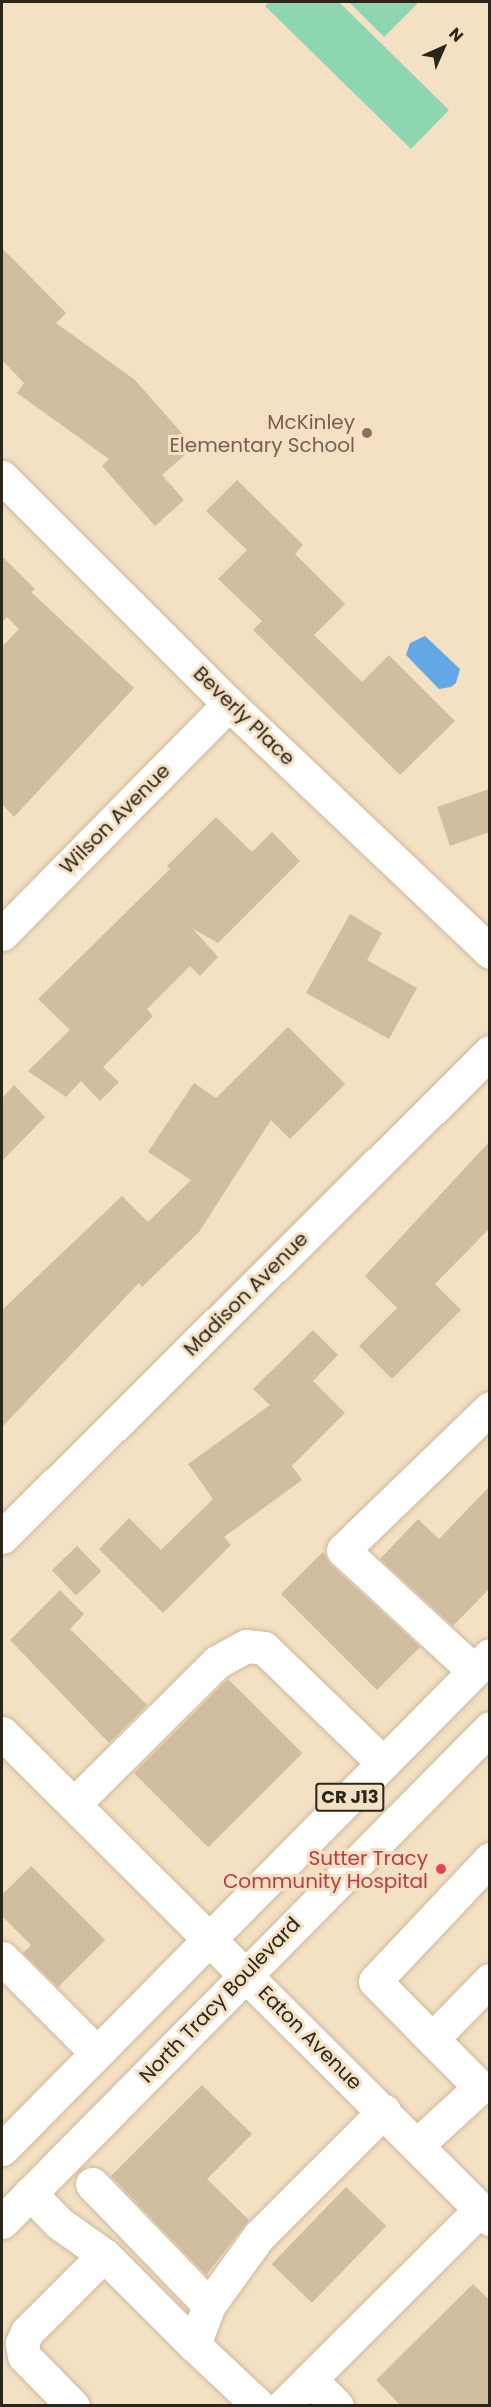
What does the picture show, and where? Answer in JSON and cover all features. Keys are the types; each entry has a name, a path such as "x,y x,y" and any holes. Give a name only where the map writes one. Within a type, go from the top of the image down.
{"street":[{"name":"Beverly Place","path":"2,477 229,704 489,952"},
{"name":"Wilson Avenue","path":"2,934 229,704"},
{"name":"Madison Avenue","path":"2,1537 489,1052"},
{"path":"482,1663 343,1550 489,1408"},
{"path":"74,1804 217,1662 246,1646 264,1648 383,1764"},
{"name":"CR J13","path":"2,2148 482,1663"},
{"name":"North Tracy Boulevard","path":"2,2222 489,1728"},
{"name":"Eaton Avenue","path":"2,1733 485,2214"},
{"path":"417,2145 480,2087 375,1981 489,1859"},
{"path":"2,1958 97,2053"},
{"path":"432,2039 489,1980"},
{"path":"194,2345 209,2305 259,2236 384,2111"},
{"path":"92,2184 209,2305"},
{"path":"30,2193 59,2223 104,2255 259,2406"},
{"path":"283,2406 485,2214"},
{"path":"73,2406 24,2356 22,2343 27,2332 104,2255"},
{"path":"310,2379 337,2406"}],"green space":[{"path":"269,2 339,2 449,110 411,149 265,6"},
{"path":"349,2 419,2 384,37"}],"water":[{"path":"425,636 460,669 456,683 451,687 439,689 406,655 410,643"}],"building":[{"path":"2,248 66,313 56,323 135,380 194,447 162,475 184,500 155,526 102,466 109,459 17,393 24,383 2,360"},
{"path":"237,480 303,545 295,554 345,604 314,635 362,682 389,655 455,721 400,775 253,630 262,621 218,579 247,550 206,511"},
{"path":"2,556 35,589 31,592 134,688 14,817 2,804 2,647 19,629 7,617 2,622"},
{"path":"489,789 489,832 450,846 437,807"},
{"path":"216,817 252,852 272,832 300,861 218,943 193,929 218,957 200,976 190,966 147,1009 153,1016 103,1067 119,1082 100,1101 81,1081 66,1097 28,1071 70,1030 38,999 170,869 167,866"},
{"path":"350,914 382,933 367,960 417,988 389,1039 306,993"},
{"path":"288,1027 345,1084 290,1139 271,1120 199,1232 142,1287 139,1283 2,1427 2,1310 122,1196 148,1222 191,1180 148,1152 194,1083 216,1098"},
{"path":"14,1085 45,1117 2,1161 2,1098"},
{"path":"489,1142 489,1229 435,1284 461,1310 392,1379 359,1346 397,1308 365,1276"},
{"path":"313,1330 338,1355 313,1381 345,1413 292,1466 302,1480 224,1537 231,1545 163,1613 99,1549 129,1518 161,1550 213,1499 188,1464 270,1405 253,1389"},
{"path":"489,1487 489,1589 453,1626 380,1559 418,1519 439,1539"},
{"path":"77,1546 101,1571 76,1595 52,1570"},
{"path":"323,1552 330,1564 420,1647 377,1690 281,1594"},
{"path":"60,1590 84,1614 70,1629 147,1705 109,1743 10,1640"},
{"path":"228,1679 302,1753 208,1847 134,1773"},
{"path":"31,1866 105,1940 58,1987 23,1953 31,1945 2,1916 2,1895"},
{"path":"202,2085 252,2134 207,2179 249,2220 206,2275 111,2176"},
{"path":"346,2187 386,2226 312,2303 272,2264"},
{"path":"473,2284 489,2300 489,2406 401,2406 376,2380"}],"place":[{"name":"McKinley Elementary School","path":"367,433"},
{"name":"Sutter Tracy Community Hospital","path":"441,1869"}]}
